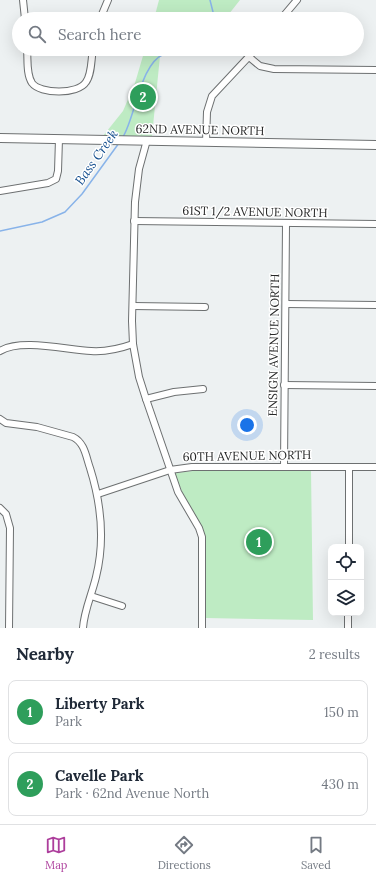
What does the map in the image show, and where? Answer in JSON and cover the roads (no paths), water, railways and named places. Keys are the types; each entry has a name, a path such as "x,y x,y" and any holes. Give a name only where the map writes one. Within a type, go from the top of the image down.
{"street":[{"path":"23,0 24,12"},
{"path":"103,12 108,0"},
{"path":"287,12 297,0"},
{"path":"27,56 28,73 32,83 42,90 70,91 83,86 89,75 92,56"},
{"path":"206,142 207,112 212,96 249,57 260,66 274,69 376,70"},
{"name":"62ND AVENUE NORTH","path":"0,138 376,145"},
{"path":"0,191 48,183 56,179 58,171 59,139"},
{"path":"147,140 136,185 134,221 133,344 139,378 170,470 180,497 199,528 202,537 202,628"},
{"name":"61ST 1/2 AVENUE NORTH","path":"134,221 376,224"},
{"name":"ENSIGN AVENUE NORTH","path":"284,466 286,224"},
{"path":"286,304 376,305"},
{"path":"133,306 205,308"},
{"path":"0,351 11,347 44,346 90,351 106,351 133,344"},
{"path":"284,385 376,386"},
{"path":"146,400 174,392 203,389"},
{"path":"0,419 6,423 37,427 78,439 84,448 98,494 100,552 99,565 83,628"},
{"name":"60TH AVENUE NORTH","path":"98,494 170,470 205,466 376,467"},
{"path":"349,544 350,467"},
{"path":"0,508 9,521 10,528 9,628"},
{"path":"91,596 122,606"},
{"path":"348,616 348,628"}],"waterway":[{"name":"Bass Creek","path":"210,0 213,12"},
{"name":"Bass Creek","path":"123,137 128,128 139,91 149,68 161,56"},
{"name":"Bass Creek","path":"0,231 42,222 65,212 82,194 119,143"}],"place":[{"name":"Cavelle Park","path":"143,97"},
{"name":"Liberty Park","path":"259,542"}]}
